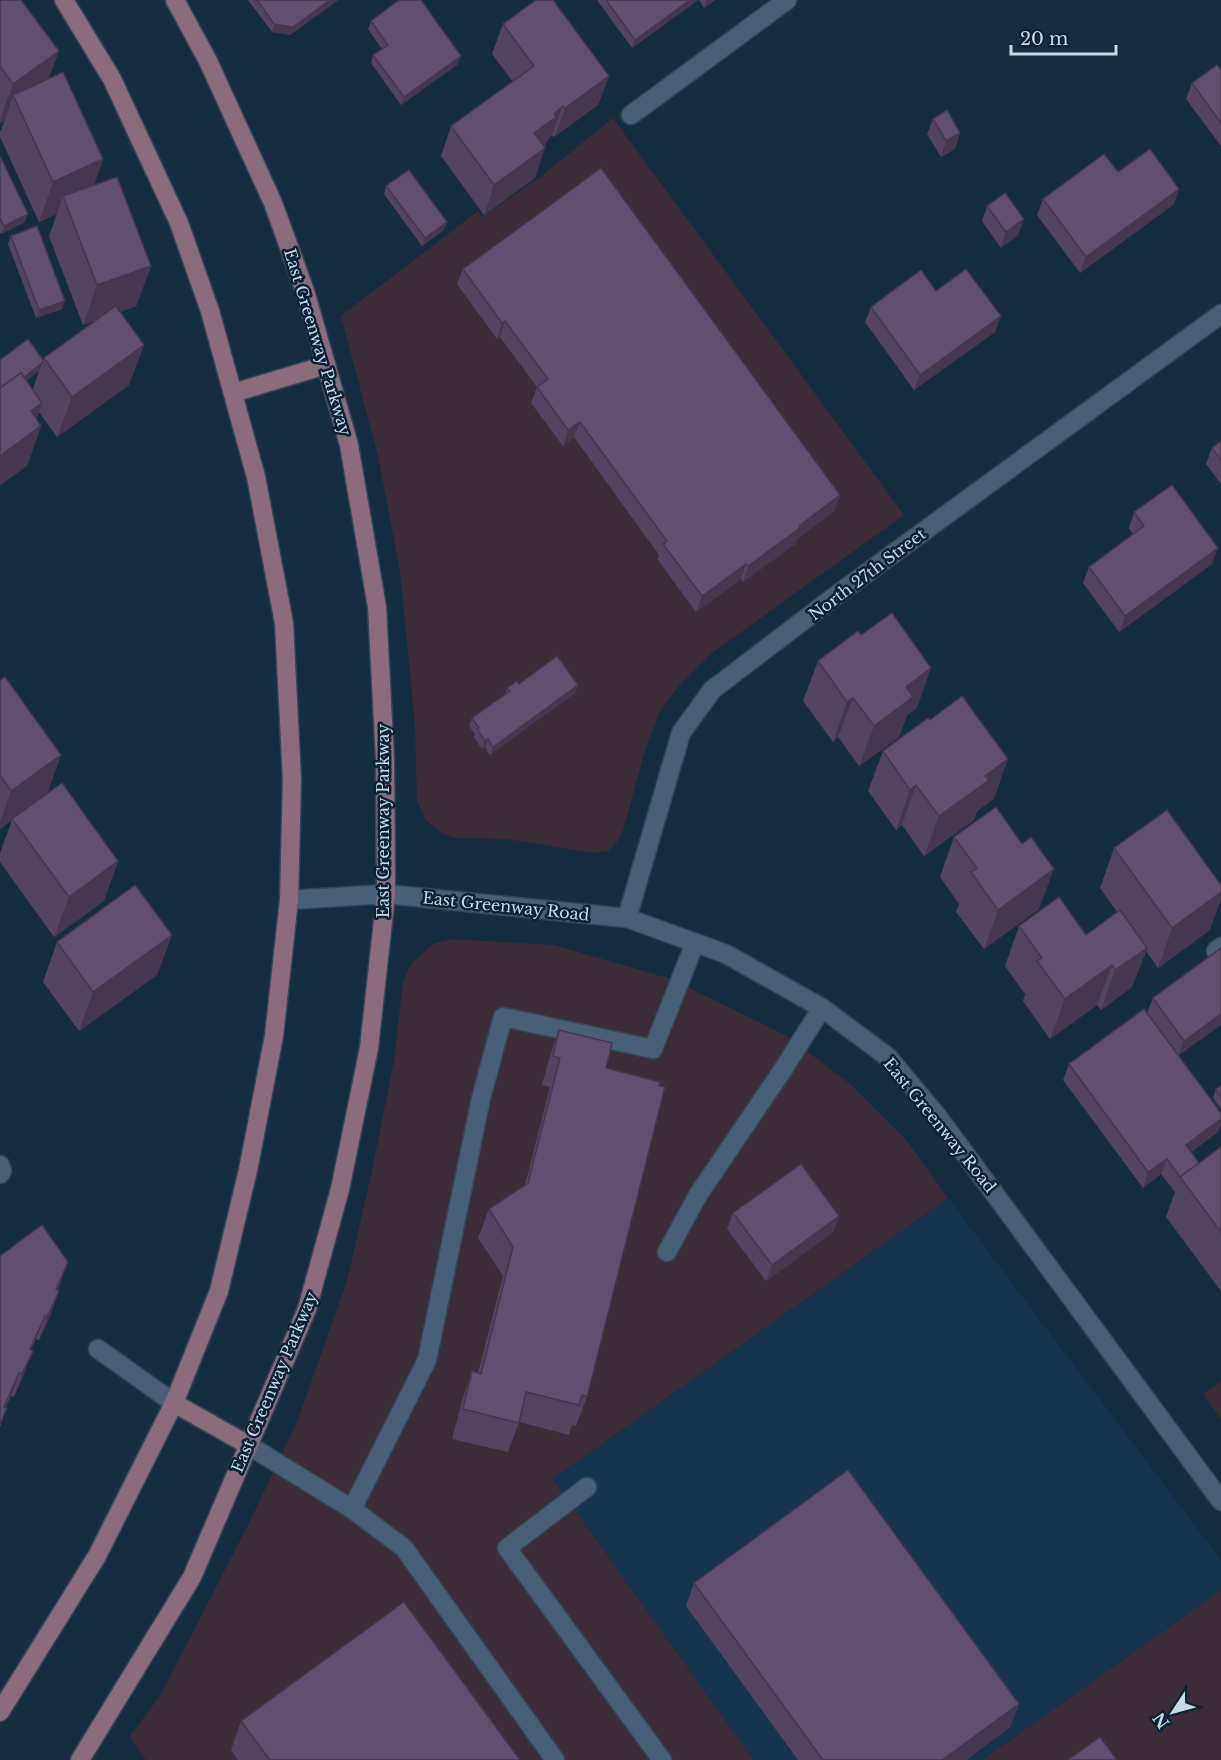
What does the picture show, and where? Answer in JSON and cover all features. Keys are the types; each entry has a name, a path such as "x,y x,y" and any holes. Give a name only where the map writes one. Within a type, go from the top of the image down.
{"main road":[{"path":"0,1712 97,1556 174,1403 219,1291 248,1170 274,1036 289,900 292,780 284,622 256,477 210,311 179,223 112,78 64,0"},
{"name":"East Greenway Parkway","path":"81,1760 192,1577 308,1309 340,1189 369,1048 386,894 385,759 377,607 349,445 305,291 273,203 208,61 175,0"},
{"path":"233,393 326,365"},
{"path":"174,1403 248,1445"}],"street":[{"path":"631,115 787,0"},
{"name":"North 27th Street","path":"627,918 681,733 712,690 838,594 1221,314"},
{"name":"East Greenway Road","path":"289,900 386,894 627,918 726,954 822,1008 888,1057 938,1117 1221,1501"},
{"path":"352,1509 427,1360 481,1098 503,1017 653,1049 694,943"},
{"path":"667,1252 698,1195 822,1008"},
{"path":"98,1349 174,1403"},
{"path":"248,1445 352,1509 404,1548 555,1760"},
{"path":"587,1486 507,1548 662,1760"}],"shaded area":[{"path":"613,118 904,515 712,653 680,685 659,713 644,754 623,831 608,851 593,853 506,839 455,838 440,832 426,820 417,801 415,727 400,571 378,456 341,316 478,211 482,217 539,178"},
{"path":"452,939 554,945 671,979 787,1036 849,1083 907,1141 948,1198 553,1479 754,1760 146,1760 129,1737 160,1696 250,1521 297,1422 347,1281 394,1060 403,981 412,963 433,944"},
{"path":"948,1198 1221,1560 1221,1590 982,1760 754,1760 553,1479"},
{"path":"1221,1381 1221,1420 1203,1394"},
{"path":"1221,1590 1221,1760 982,1760"}],"building":[{"path":"0,0 21,0 59,51 13,84 0,66"},
{"path":"257,0 330,0 293,27 274,24"},
{"path":"399,0 421,0 461,56 404,97 373,55 388,45 371,21"},
{"path":"536,0 553,0 609,76 554,114 556,117 534,133 545,148 494,185 451,126 534,66 503,24"},
{"path":"606,0 690,0 635,40"},
{"path":"1217,65 1221,70 1221,123 1192,83"},
{"path":"63,72 103,159 53,182 13,95"},
{"path":"947,110 960,133 946,141 933,119"},
{"path":"1150,149 1179,189 1086,257 1043,199 1104,154 1118,172"},
{"path":"0,156 28,214 4,226 0,218"},
{"path":"601,168 840,495 799,526 800,528 702,596 663,544 667,541 580,422 568,430 537,387 548,379 505,321 502,323 463,269"},
{"path":"409,170 447,222 425,238 386,186"},
{"path":"117,177 151,266 97,285 63,196"},
{"path":"1005,193 1024,219 1006,232 987,206"},
{"path":"37,226 65,301 39,310 11,236"},
{"path":"966,269 1001,316 920,375 871,307 921,270 936,291"},
{"path":"116,306 144,345 72,397 44,358"},
{"path":"28,339 43,360 42,363 24,377 21,373 0,388 0,360"},
{"path":"21,373 42,403 31,411 41,426 0,456 0,388"},
{"path":"1221,441 1221,460 1212,448"},
{"path":"1172,485 1218,548 1125,616 1089,567 1144,526 1134,512"},
{"path":"892,613 931,668 906,687 913,697 874,726 853,698 847,702 818,661 858,631 861,635"},
{"path":"557,656 578,685 493,747 488,739 485,741 472,718 510,691 507,688 517,681 519,684"},
{"path":"5,677 61,755 11,791 0,775 0,680"},
{"path":"962,696 1008,759 985,776 989,780 939,816 916,785 910,790 883,751"},
{"path":"62,783 118,861 69,897 12,819"},
{"path":"996,807 1022,844 1031,837 1054,869 998,910 971,872 977,868 954,837"},
{"path":"1167,810 1221,885 1221,892 1172,928 1114,848"},
{"path":"135,885 172,935 93,992 57,942"},
{"path":"1059,897 1086,935 1120,910 1147,948 1115,970 1112,965 1065,999 1037,961 1042,958 1019,926"},
{"path":"1221,948 1221,1014 1184,1041 1153,998"},
{"path":"1144,1009 1221,1113 1221,1119 1186,1145 1199,1163 1180,1177 1167,1159 1148,1172 1069,1064"},
{"path":"559,1030 612,1043 606,1068 660,1082 659,1086 665,1087 587,1397 582,1395 579,1405 526,1392 519,1423 463,1409 472,1371 481,1374 513,1247 489,1209 528,1183 560,1058 553,1056"},
{"path":"1221,1086 1221,1097 1216,1089"},
{"path":"1221,1147 1221,1232 1180,1177"},
{"path":"801,1164 839,1216 772,1265 733,1213"},
{"path":"42,1225 68,1262 56,1289 59,1291 30,1349 33,1351 22,1374 19,1373 4,1407 7,1408 0,1424 0,1256"},
{"path":"848,1470 1019,1704 942,1760 823,1760 694,1583"},
{"path":"404,1602 520,1760 270,1760 241,1721"},
{"path":"1100,1737 1117,1760 1068,1760"}]}
